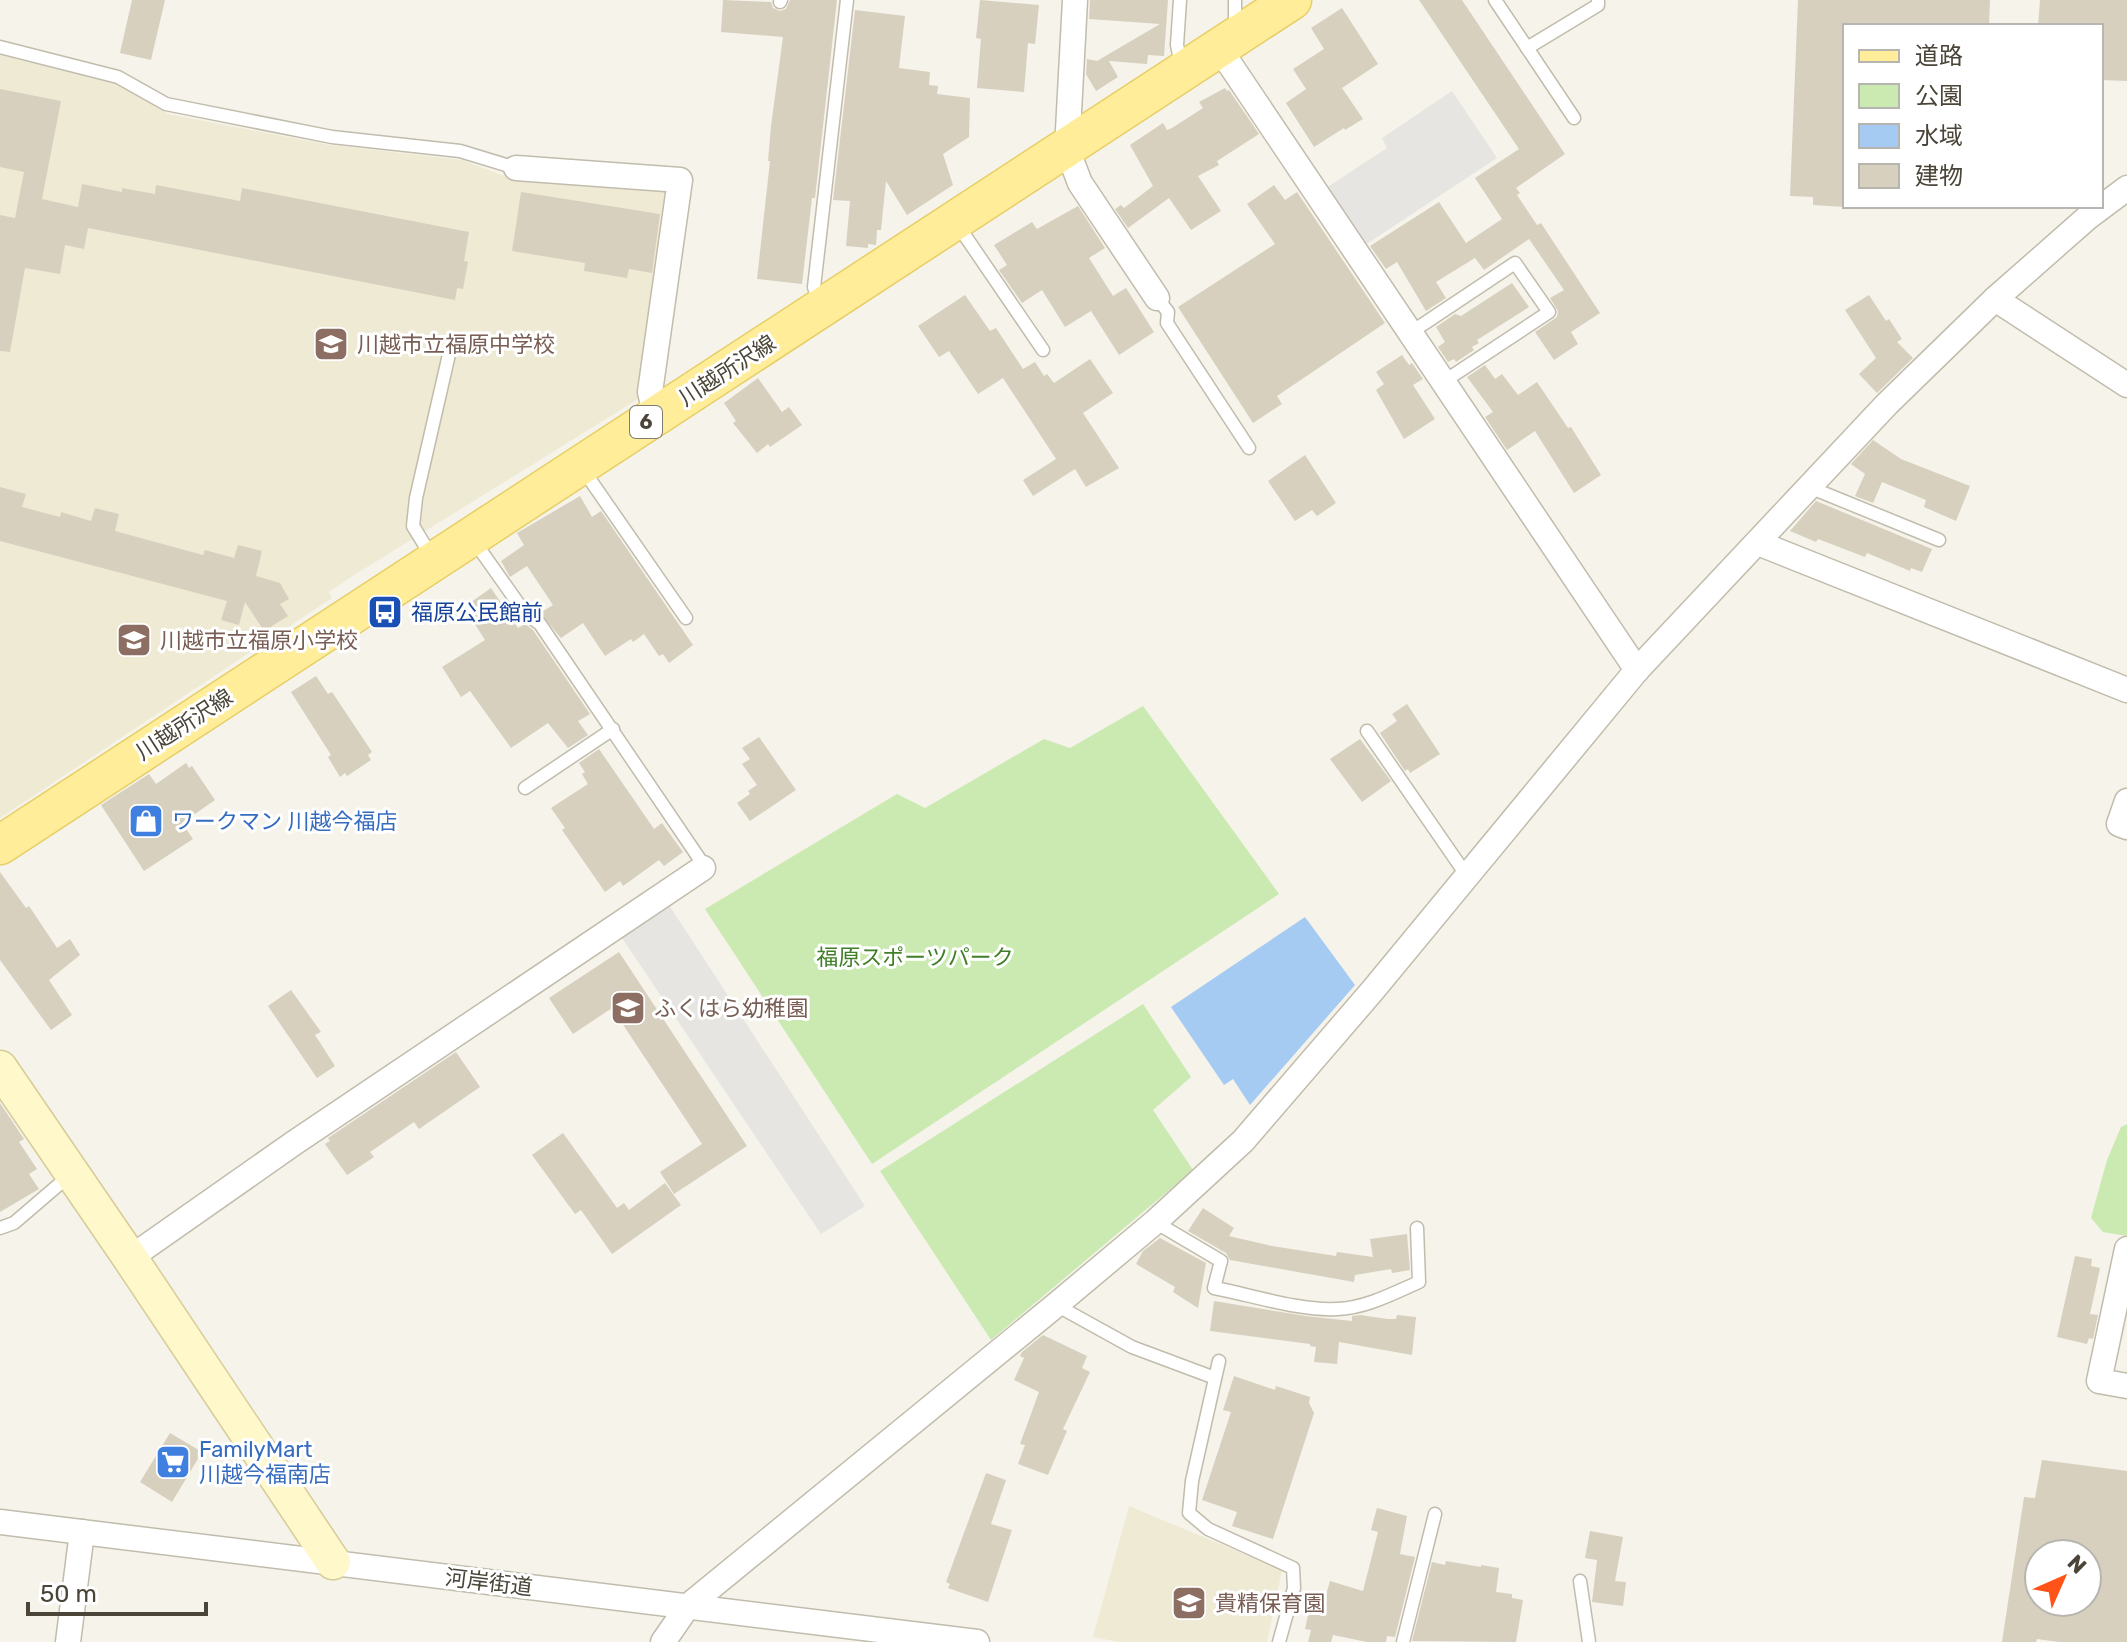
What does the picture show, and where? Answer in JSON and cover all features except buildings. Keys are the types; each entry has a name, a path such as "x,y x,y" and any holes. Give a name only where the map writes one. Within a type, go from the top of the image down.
{"main road":[{"name":"川越所沢線","path":"0,845 1185,71 1232,27 1292,0"}],"street":[{"path":"1075,0 1067,149 1080,183 1157,298"},
{"path":"1232,27 1410,333 1637,670"},
{"path":"516,168 680,180 650,392 659,414"},
{"path":"2103,206 2127,188"},
{"path":"663,1642 688,1606 1056,1305 1155,1222 1243,1141 1637,670 1887,404 1995,299 2100,208"},
{"path":"1995,299 2127,385"},
{"path":"1758,543 2127,690"},
{"path":"2127,801 2119,824 2127,827"},
{"path":"130,1258 294,1143 703,868"},
{"path":"0,1068 333,1562"},
{"path":"2127,1249 2099,1381 2127,1386"},
{"name":"河岸街道","path":"0,1522 977,1642"},
{"path":"68,1642 82,1532"}],"lane":[{"path":"821,308 814,287 847,0"},
{"path":"1180,0 1178,56 1185,71"},
{"path":"1495,0 1574,118"},
{"path":"1527,48 1598,5 1598,0"},
{"path":"0,47 118,77 166,104 332,137 460,151 516,168"},
{"path":"956,222 1043,350"},
{"path":"1410,333 1515,263 1549,312 1443,382"},
{"path":"1157,298 1168,312 1167,323 1249,448"},
{"path":"433,560 413,526 416,498 450,350 460,339"},
{"path":"580,465 686,618"},
{"path":"1809,487 1939,540"},
{"path":"471,535 525,613 540,624 703,868"},
{"path":"525,788 613,729"},
{"path":"1367,731 1467,876"},
{"path":"0,1228 14,1223 71,1174"},
{"path":"1155,1222 1221,1261 1214,1288 1337,1309 1375,1302 1419,1282 1417,1228"},
{"path":"1056,1305 1132,1347 1215,1378"},
{"path":"1219,1361 1192,1481 1189,1513 1208,1529 1293,1568 1294,1588 1279,1642"},
{"path":"1403,1642 1435,1514"},
{"path":"1580,1581 1589,1642"}],"shaded area":[{"name":"川越市立福原中学校","path":"0,54 117,84 168,114 329,145 462,160 515,180 664,188 670,197 638,399 351,577 329,592 332,598 0,818"},
{"path":"1452,91 1497,158 1362,247 1323,190 1387,148 1382,138"},
{"path":"669,905 865,1206 821,1234 620,935"},
{"name":"貴精保育園","path":"1129,1506 1282,1570 1267,1642 1119,1642 1093,1637"}],"green space":[{"name":"福原スポーツパーク","path":"1143,706 1279,894 872,1164 705,909 897,794 925,808 1044,739 1070,748"},
{"path":"1143,1004 1191,1077 1153,1110 1193,1170 991,1340 880,1171"},
{"path":"2127,1124 2127,1236 2103,1232 2091,1218 2107,1160 2121,1127"}],"water":[{"path":"1305,917 1355,985 1250,1105 1233,1079 1224,1085 1171,1007"}],"place":[{"name":"川越市立福原中学校","path":"331,344"},
{"name":"福原公民館前","path":"385,612"},
{"name":"川越市立福原小学校","path":"134,640"},
{"name":"ワークマン 川越今福店","path":"146,821"},
{"name":"ふくはら幼稚園","path":"628,1008"},
{"name":"FamilyMart 川越今福南店","path":"173,1462"},
{"name":"貴精保育園","path":"1189,1603"}]}
